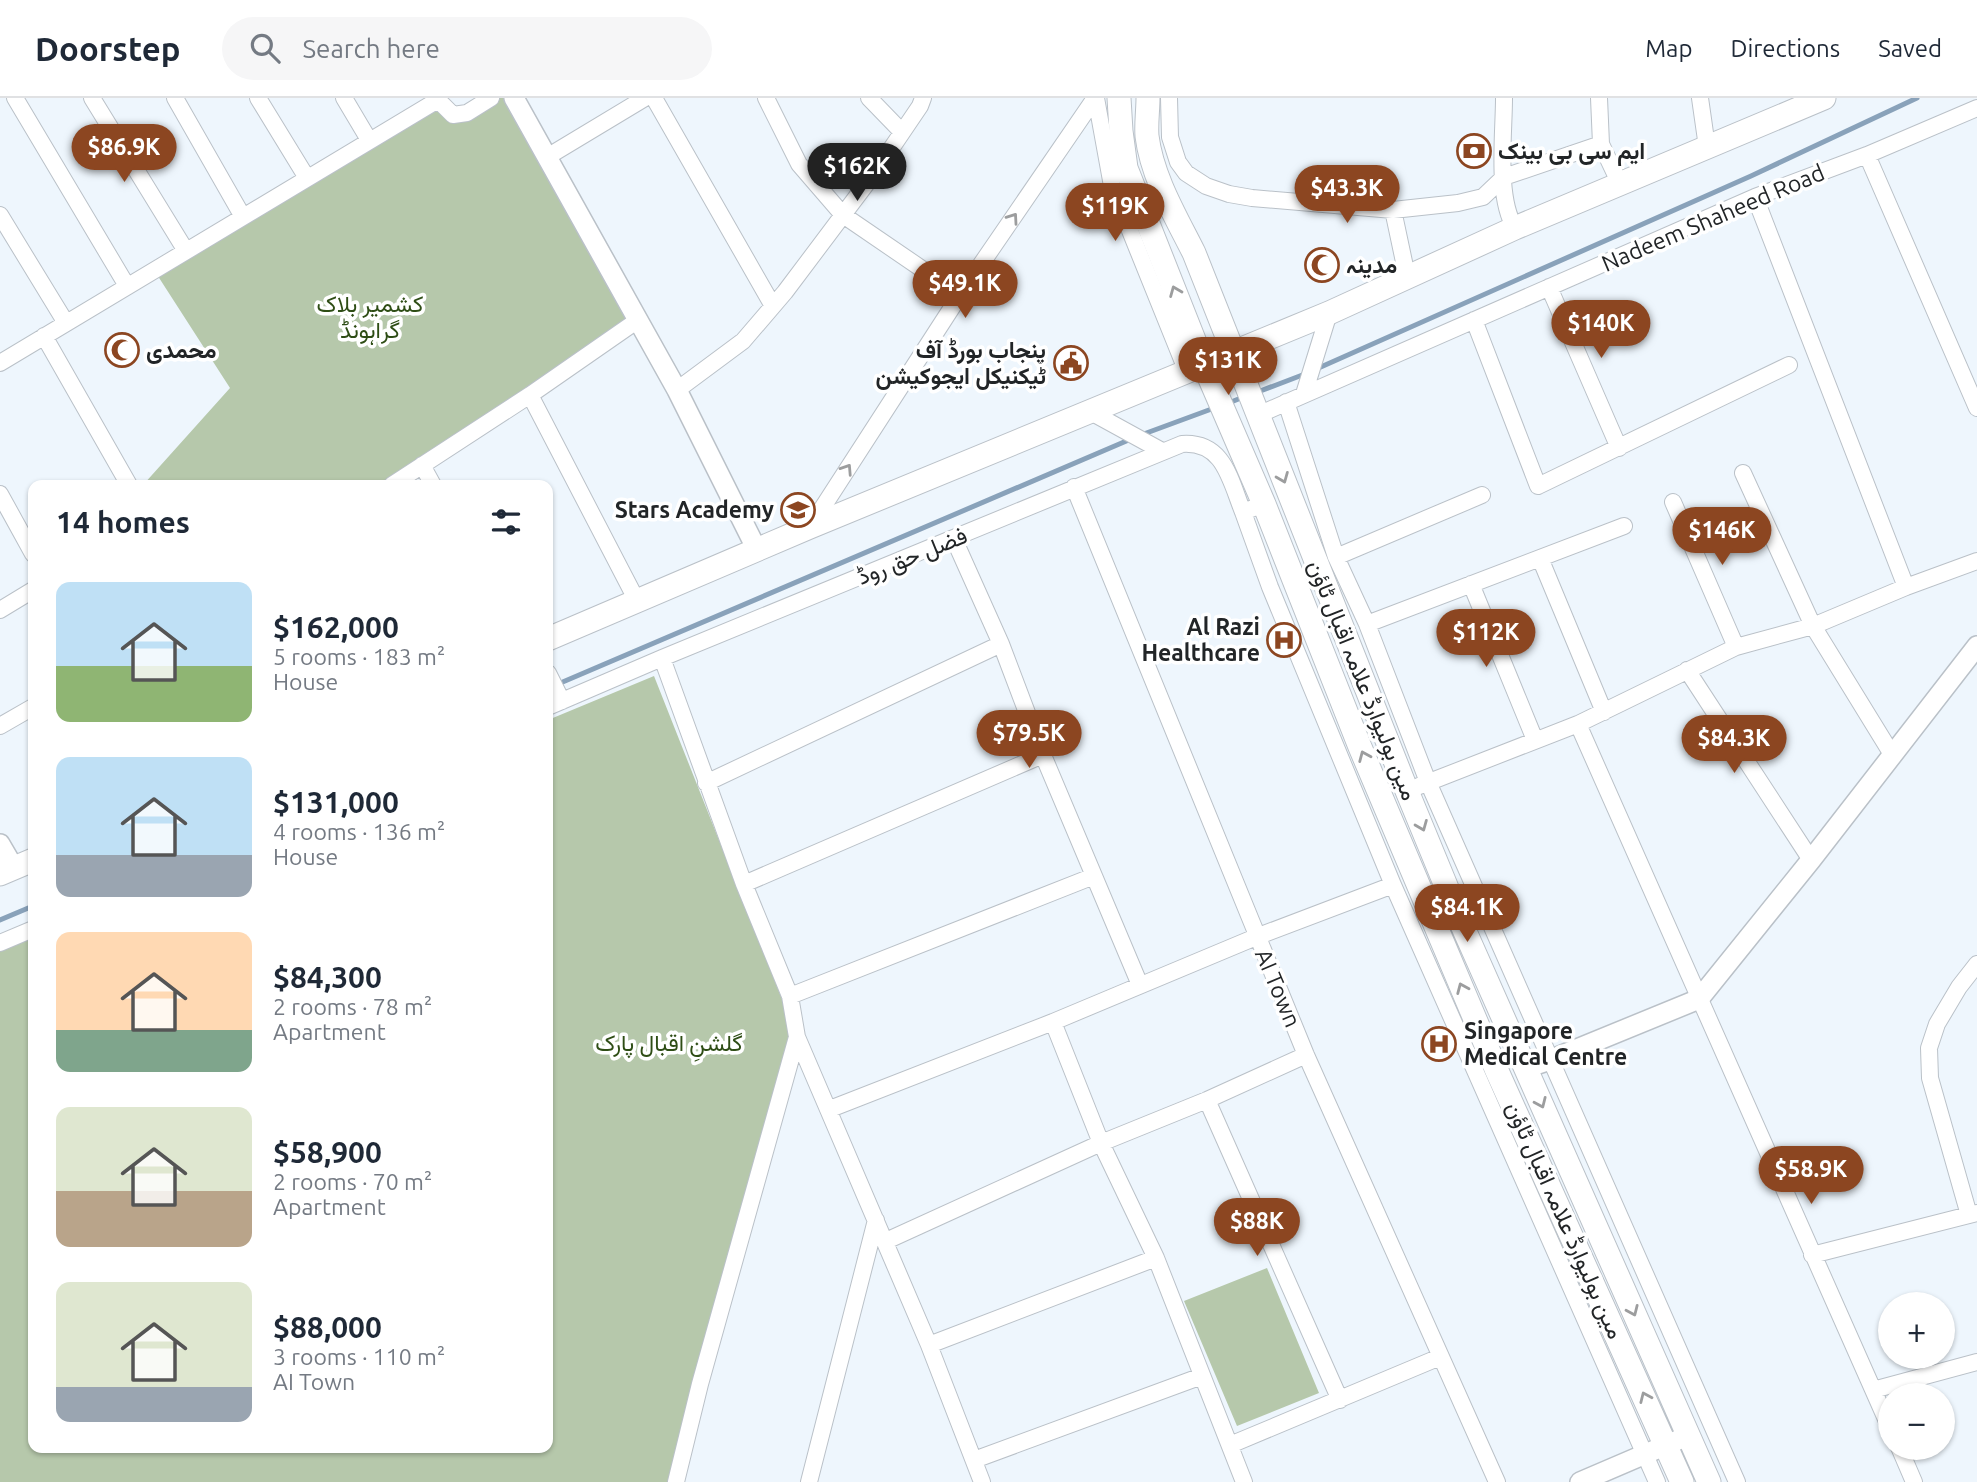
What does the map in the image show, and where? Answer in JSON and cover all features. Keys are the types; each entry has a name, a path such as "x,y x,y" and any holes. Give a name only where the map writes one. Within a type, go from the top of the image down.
{"main road":[{"name":"مین بولیوارڈ علامہ اقبال ٹاؤن","path":"1119,98 1126,168 1200,371 1227,417 1253,508 1360,747 1497,1071 1682,1482"},
{"path":"1148,98 1147,135 1152,158 1165,193 1194,253 1237,362"},
{"path":"553,637 1089,411 1200,371 1237,362 1329,313 1407,276 1824,98"},
{"name":"مین بولیوارڈ علامہ اقبال ٹاؤن","path":"1237,362 1418,786 1464,927 1709,1482"}],"street":[{"path":"15,98 127,286"},
{"path":"92,98 187,251"},
{"path":"175,98 243,217"},
{"path":"258,98 307,178"},
{"path":"344,98 369,140"},
{"path":"1,360 44,337 437,99 453,115 467,113 491,98"},
{"path":"514,98 677,390 758,550"},
{"path":"547,156 645,98"},
{"path":"654,98 773,306"},
{"path":"766,98 799,164 843,215 960,295"},
{"path":"869,98 902,132"},
{"path":"677,390 743,341 773,306 843,215 923,98"},
{"path":"810,527 960,295 1096,98"},
{"path":"1096,98 1112,186 1200,371"},
{"path":"1169,98 1170,137 1178,162 1186,173 1206,187 1229,194 1393,211 1458,204 1483,197 1504,177 1601,144"},
{"path":"1504,98 1504,177 1509,217 1515,228"},
{"path":"1599,98 1601,144 1620,184"},
{"path":"1700,98 1707,147"},
{"name":"Nadeem Shaheed Road","path":"1256,410 1286,402 1305,390 1474,320 1755,197 1867,155 1977,108"},
{"path":"1867,155 1977,408"},
{"path":"1165,193 1186,173"},
{"path":"1755,197 1906,587"},
{"path":"1393,211 1407,276"},
{"path":"0,215 66,323"},
{"path":"1549,287 1619,448"},
{"path":"1305,390 1329,313"},
{"path":"400,480 638,320"},
{"path":"1474,320 1538,486 1788,365"},
{"path":"44,337 126,480"},
{"path":"530,395 637,601"},
{"path":"1286,402 1336,557 1367,624 1418,786 1550,1060 1737,1482"},
{"path":"1089,411 1162,451"},
{"name":"فضل حق روڈ","path":"556,700 954,539 1162,451 1191,443 1212,451 1253,508 1270,587 1393,885 1657,1482"},
{"path":"422,465 430,480"},
{"path":"1743,473 1812,626 1893,756"},
{"name":"AI Town","path":"1074,487 1306,1055 1497,1482"},
{"path":"1336,557 1482,495"},
{"path":"1,497 28,545"},
{"path":"1673,502 1736,647"},
{"path":"1367,624 1624,526"},
{"path":"954,539 1002,644 1043,755 1140,985"},
{"path":"1540,558 1604,712"},
{"path":"1418,786 1578,724 1736,647 1812,626 1977,561"},
{"path":"1471,584 1535,740"},
{"path":"0,610 28,593"},
{"path":"706,783 1002,644"},
{"path":"1526,1068 1699,999 1977,646"},
{"path":"662,658 744,884 790,996 797,1037 886,1241 982,1482"},
{"path":"1687,670 1811,860"},
{"path":"0,726 28,710"},
{"path":"1578,724 1878,1401"},
{"path":"744,884 1043,755"},
{"path":"0,844 16,867"},
{"path":"790,996 1094,876"},
{"path":"830,1109 1053,1022 1256,937 1393,885"},
{"path":"0,943 28,931"},
{"path":"1812,1255 1973,1214 1930,1078 1929,1048 1937,1024 1959,987 1977,964"},
{"path":"1053,1022 1101,1143 1156,1258 1244,1482"},
{"path":"676,1482 700,1384 797,1037"},
{"path":"886,1241 1101,1143 1207,1100 1306,1055"},
{"path":"1207,1100 1340,1400"},
{"path":"809,1482 876,1220"},
{"path":"929,1345 1156,1258"},
{"path":"1230,1445 1440,1357"},
{"path":"1873,1390 1977,1362"},
{"path":"974,1460 1202,1376"},
{"path":"1580,1482 1688,1436"},
{"path":"1905,1460 1914,1482"}],"green space":[{"name":"کشمیر بلاک ﮔﺮﺍﮨﻮﻧﮉ","path":"491,98 514,98 638,320 400,480 147,480 230,388 154,270 438,100 447,111"},
{"name":"گلشنِ اقبال پارک","path":"654,676 797,1037 676,1482 0,1482 0,949 28,937 28,1453 553,1453 553,718"},
{"path":"1267,1268 1319,1393 1237,1426 1184,1301"}],"waterway":[{"path":"1314,370 1751,176 1917,98"},
{"path":"1255,393 1305,374"},
{"path":"1226,404 1246,396"},
{"path":"1141,435 1217,407"},
{"path":"558,684 1131,439"},
{"path":"0,920 28,908"}],"place":[{"name":"ایم سی بی بینک","path":"1474,151"},
{"name":"مدینہ","path":"1322,265"},
{"name":"محمدی","path":"122,350"},
{"name":"پنجاب بورڈ آف ٹیکنیکل ایجوکیشن","path":"1071,363"},
{"name":"Stars Academy","path":"798,510"},
{"name":"Al Razi Healthcare","path":"1284,640"},
{"name":"Singapore Medical Centre","path":"1439,1044"}]}
